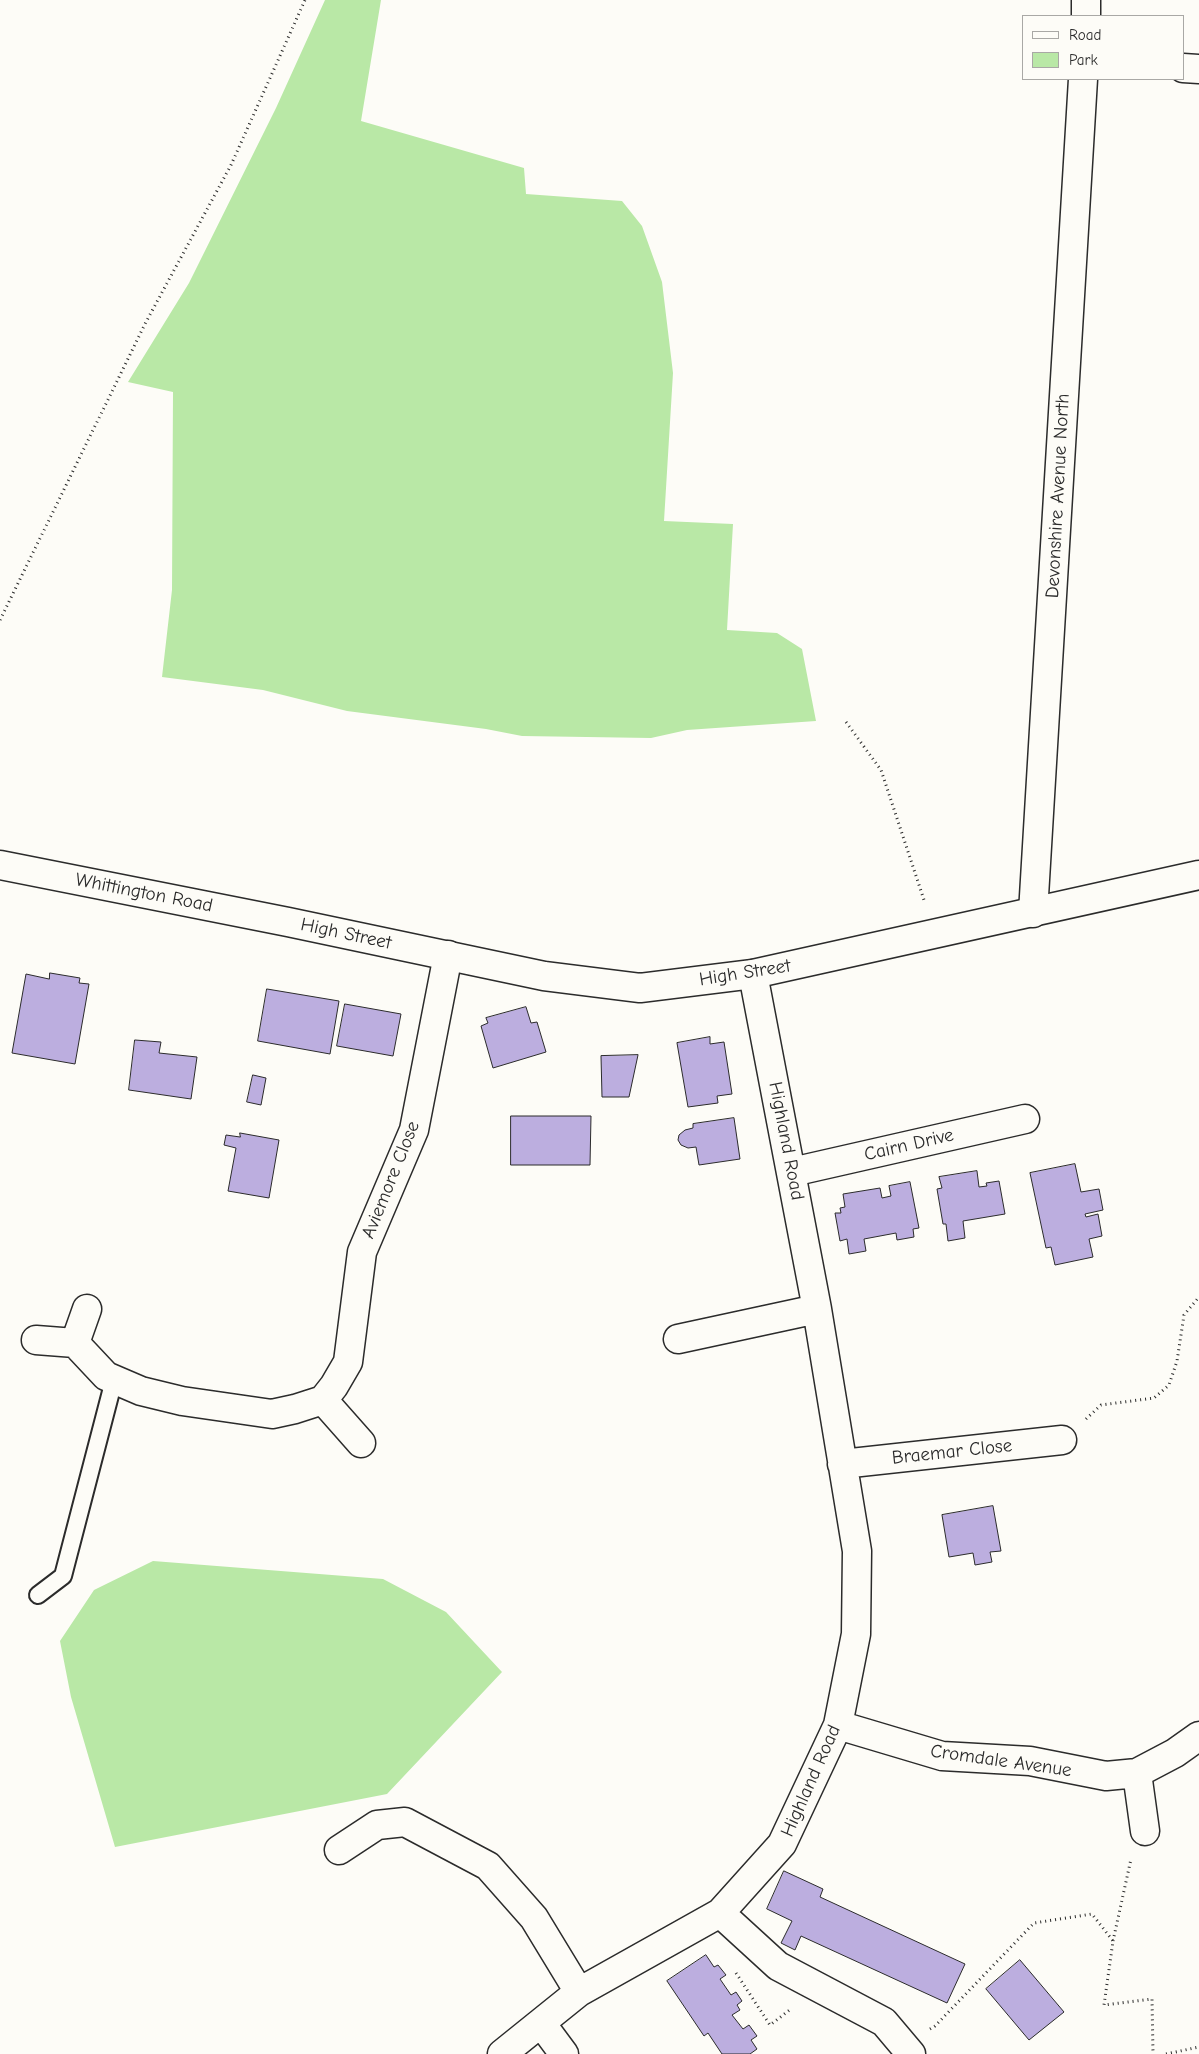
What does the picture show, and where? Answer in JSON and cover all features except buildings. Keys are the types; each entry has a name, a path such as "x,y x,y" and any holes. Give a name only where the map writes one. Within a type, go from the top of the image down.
{"street":[{"path":"1086,0 1086,15"},
{"path":"1184,68 1199,69"},
{"name":"Devonshire Avenue North","path":"1032,913 1083,80"},
{"name":"Whittington Road","path":"0,865 288,922"},
{"name":"High Street","path":"288,922 544,976 640,988 753,974 1199,875"},
{"name":"Aviemore Close","path":"323,1400 348,1362 362,1252 414,1130 448,955"},
{"name":"Highland Road","path":"502,2054 579,1992 720,1913 782,1844 838,1725 856,1634 856,1551 817,1309 753,974"},
{"name":"Cairn Drive","path":"792,1172 1025,1119"},
{"path":"75,1343 87,1309"},
{"path":"678,1339 817,1309"},
{"path":"36,1340 75,1343 106,1376 141,1391 182,1401 272,1414 323,1400 362,1443"},
{"name":"Braemar Close","path":"842,1464 1062,1440"},
{"name":"Cromdale Avenue","path":"838,1725 942,1756 1030,1761 1106,1776 1136,1773 1175,1753 1199,1736"},
{"path":"1136,1773 1145,1831"},
{"path":"339,1850 377,1825 405,1822 488,1866 534,1918 579,1992"},
{"path":"720,1913 778,1966 884,2022 907,2048"},
{"path":"540,2023 564,2054"}],"lane":[{"path":"38,1595 63,1576 114,1380"}],"path":[{"path":"0,620 146,322 231,165 305,0"},
{"path":"846,722 881,770 920,883 934,934"},
{"path":"1062,1440 1101,1405 1154,1398 1169,1385 1177,1361 1184,1315 1199,1297"},
{"path":"1145,1831 1134,1844 1113,1941 1104,2006 1152,1999 1153,2054"},
{"path":"907,2048 935,2026 1034,1922 1092,1914 1113,1941"},
{"path":"1166,2054 1199,2046"}],"green space":[{"path":"325,0 381,0 361,121 524,168 526,194 622,201 642,226 662,282 673,373 664,521 733,524 727,630 777,633 802,649 816,721 687,730 651,738 522,736 486,729 347,711 263,690 162,677 172,590 173,392 128,382 189,283 276,108"},
{"path":"153,1561 383,1579 446,1612 502,1672 387,1794 115,1847 71,1697 60,1641 94,1590"}]}
